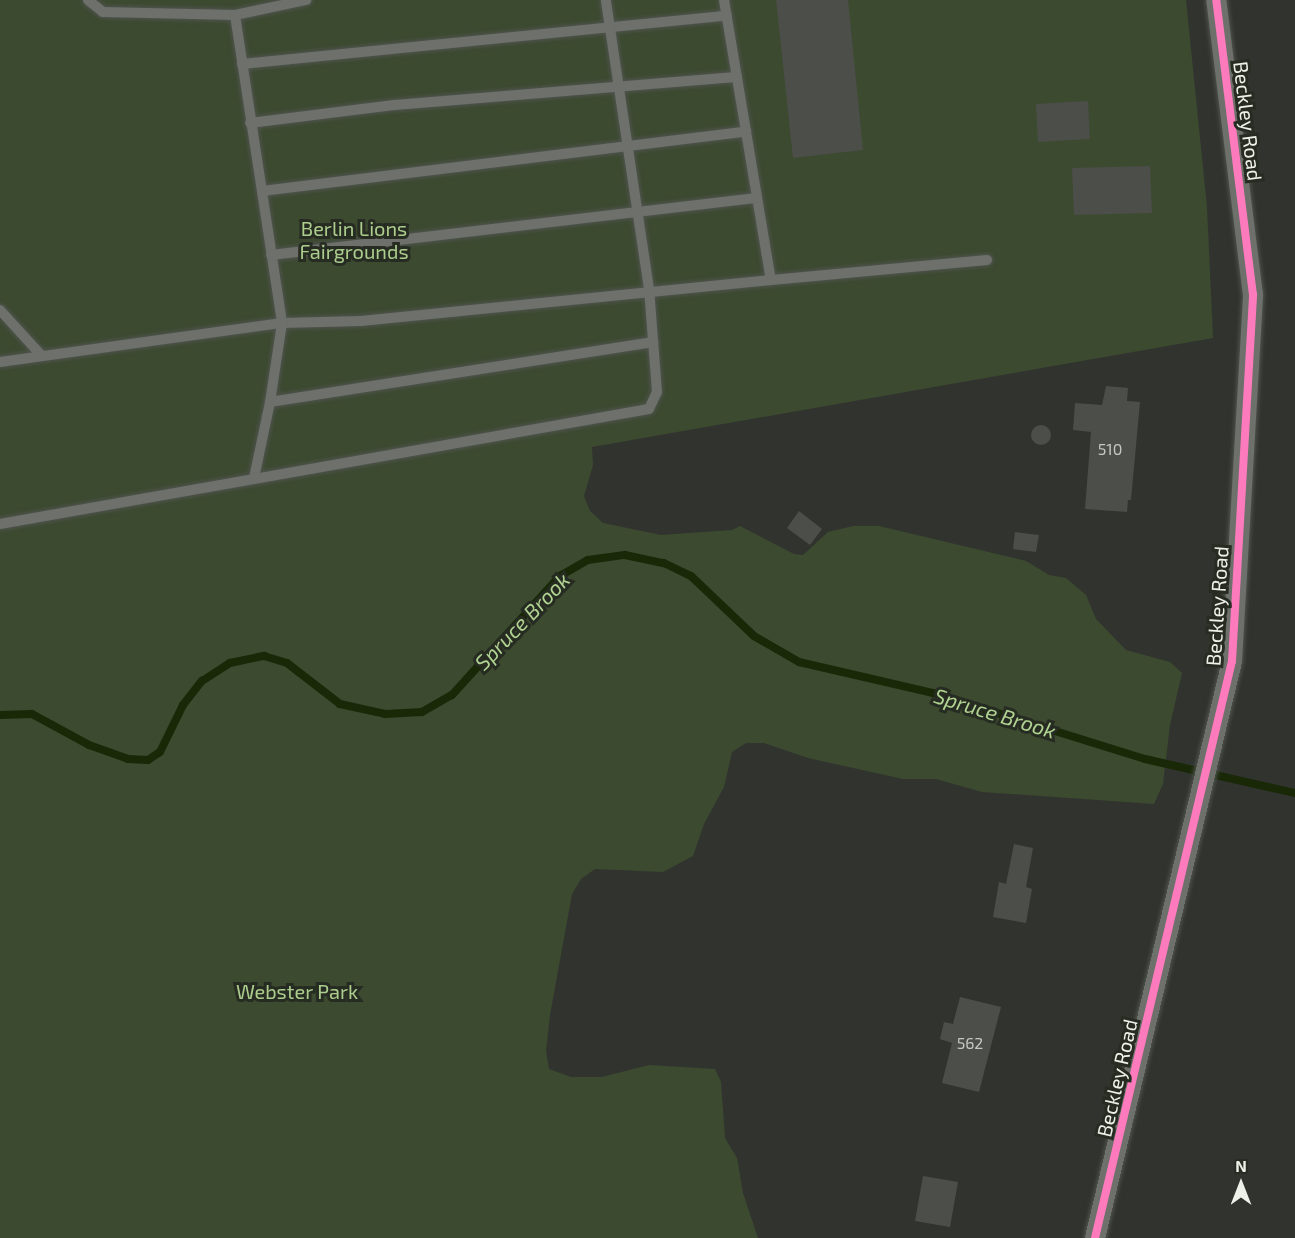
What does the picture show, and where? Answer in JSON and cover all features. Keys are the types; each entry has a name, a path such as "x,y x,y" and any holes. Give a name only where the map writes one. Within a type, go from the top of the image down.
{"street":[{"name":"Beckley Road","path":"1095,1238 1232,661 1253,295 1216,0"}],"lane":[{"path":"88,0 103,12 235,15 306,0"},
{"path":"0,524 649,409 657,392 649,289 625,148 619,87 606,0"},
{"path":"724,0 771,280"},
{"path":"235,15 282,323 270,402 254,478"},
{"path":"242,64 727,16"},
{"path":"250,123 394,105 737,77"},
{"path":"262,191 746,132"},
{"path":"271,255 757,198"},
{"path":"0,362 282,323 361,321 649,289 987,260"},
{"path":"0,309 42,356"},
{"path":"270,402 653,342"}],"green space":[{"path":"0,0 1186,0 1207,207 1213,338 592,447 593,465 584,496 590,511 603,523 661,535 732,530 740,526 794,554 803,555 828,532 853,526 879,526 1026,561 1049,575 1066,578 1086,595 1096,619 1126,650 1170,662 1182,673 1170,725 1163,784 1154,804 982,792 936,779 903,779 808,758 764,743 746,743 732,752 724,787 704,824 693,856 663,872 595,869 581,879 572,894 550,1015 546,1051 549,1069 571,1077 602,1077 649,1065 715,1069 721,1082 725,1138 737,1158 743,1193 758,1238 0,1238"}],"building":[{"path":"776,0 848,0 863,150 793,158"},
{"path":"1088,101 1090,139 1038,142 1036,104"},
{"path":"1150,166 1152,213 1074,215 1072,168"},
{"path":"1106,386 1128,388 1127,401 1140,402 1131,500 1128,500 1127,512 1085,509 1091,432 1073,430 1075,403 1102,405"},
{"path":"1037,425 1045,425 1051,431 1051,439 1045,445 1037,445 1031,439 1031,431"},
{"path":"799,511 822,529 810,545 787,528"},
{"path":"1015,532 1039,535 1036,552 1013,549"},
{"path":"1014,844 1033,848 1026,887 1032,889 1026,923 993,917 999,882 1006,884"},
{"path":"960,997 1001,1007 979,1092 942,1083 952,1043 940,1039 944,1022 953,1024"},
{"path":"923,1176 958,1182 950,1227 915,1221"}],"waterway":[{"name":"Spruce Brook","path":"0,715 32,714 89,745 128,759 148,760 160,752 183,705 202,681 230,663 264,656 287,663 340,704 385,714 422,712 452,695 560,576 588,560 625,555 664,563 691,576 754,636 799,662 933,693 1145,759 1295,793"}],"cycle path":[{"path":"1095,1238 1232,661 1253,295 1216,0"}],"park label":[{"name":"Berlin Lions Fairgrounds","path":"354,240"},
{"name":"Webster Park","path":"297,991"}]}
